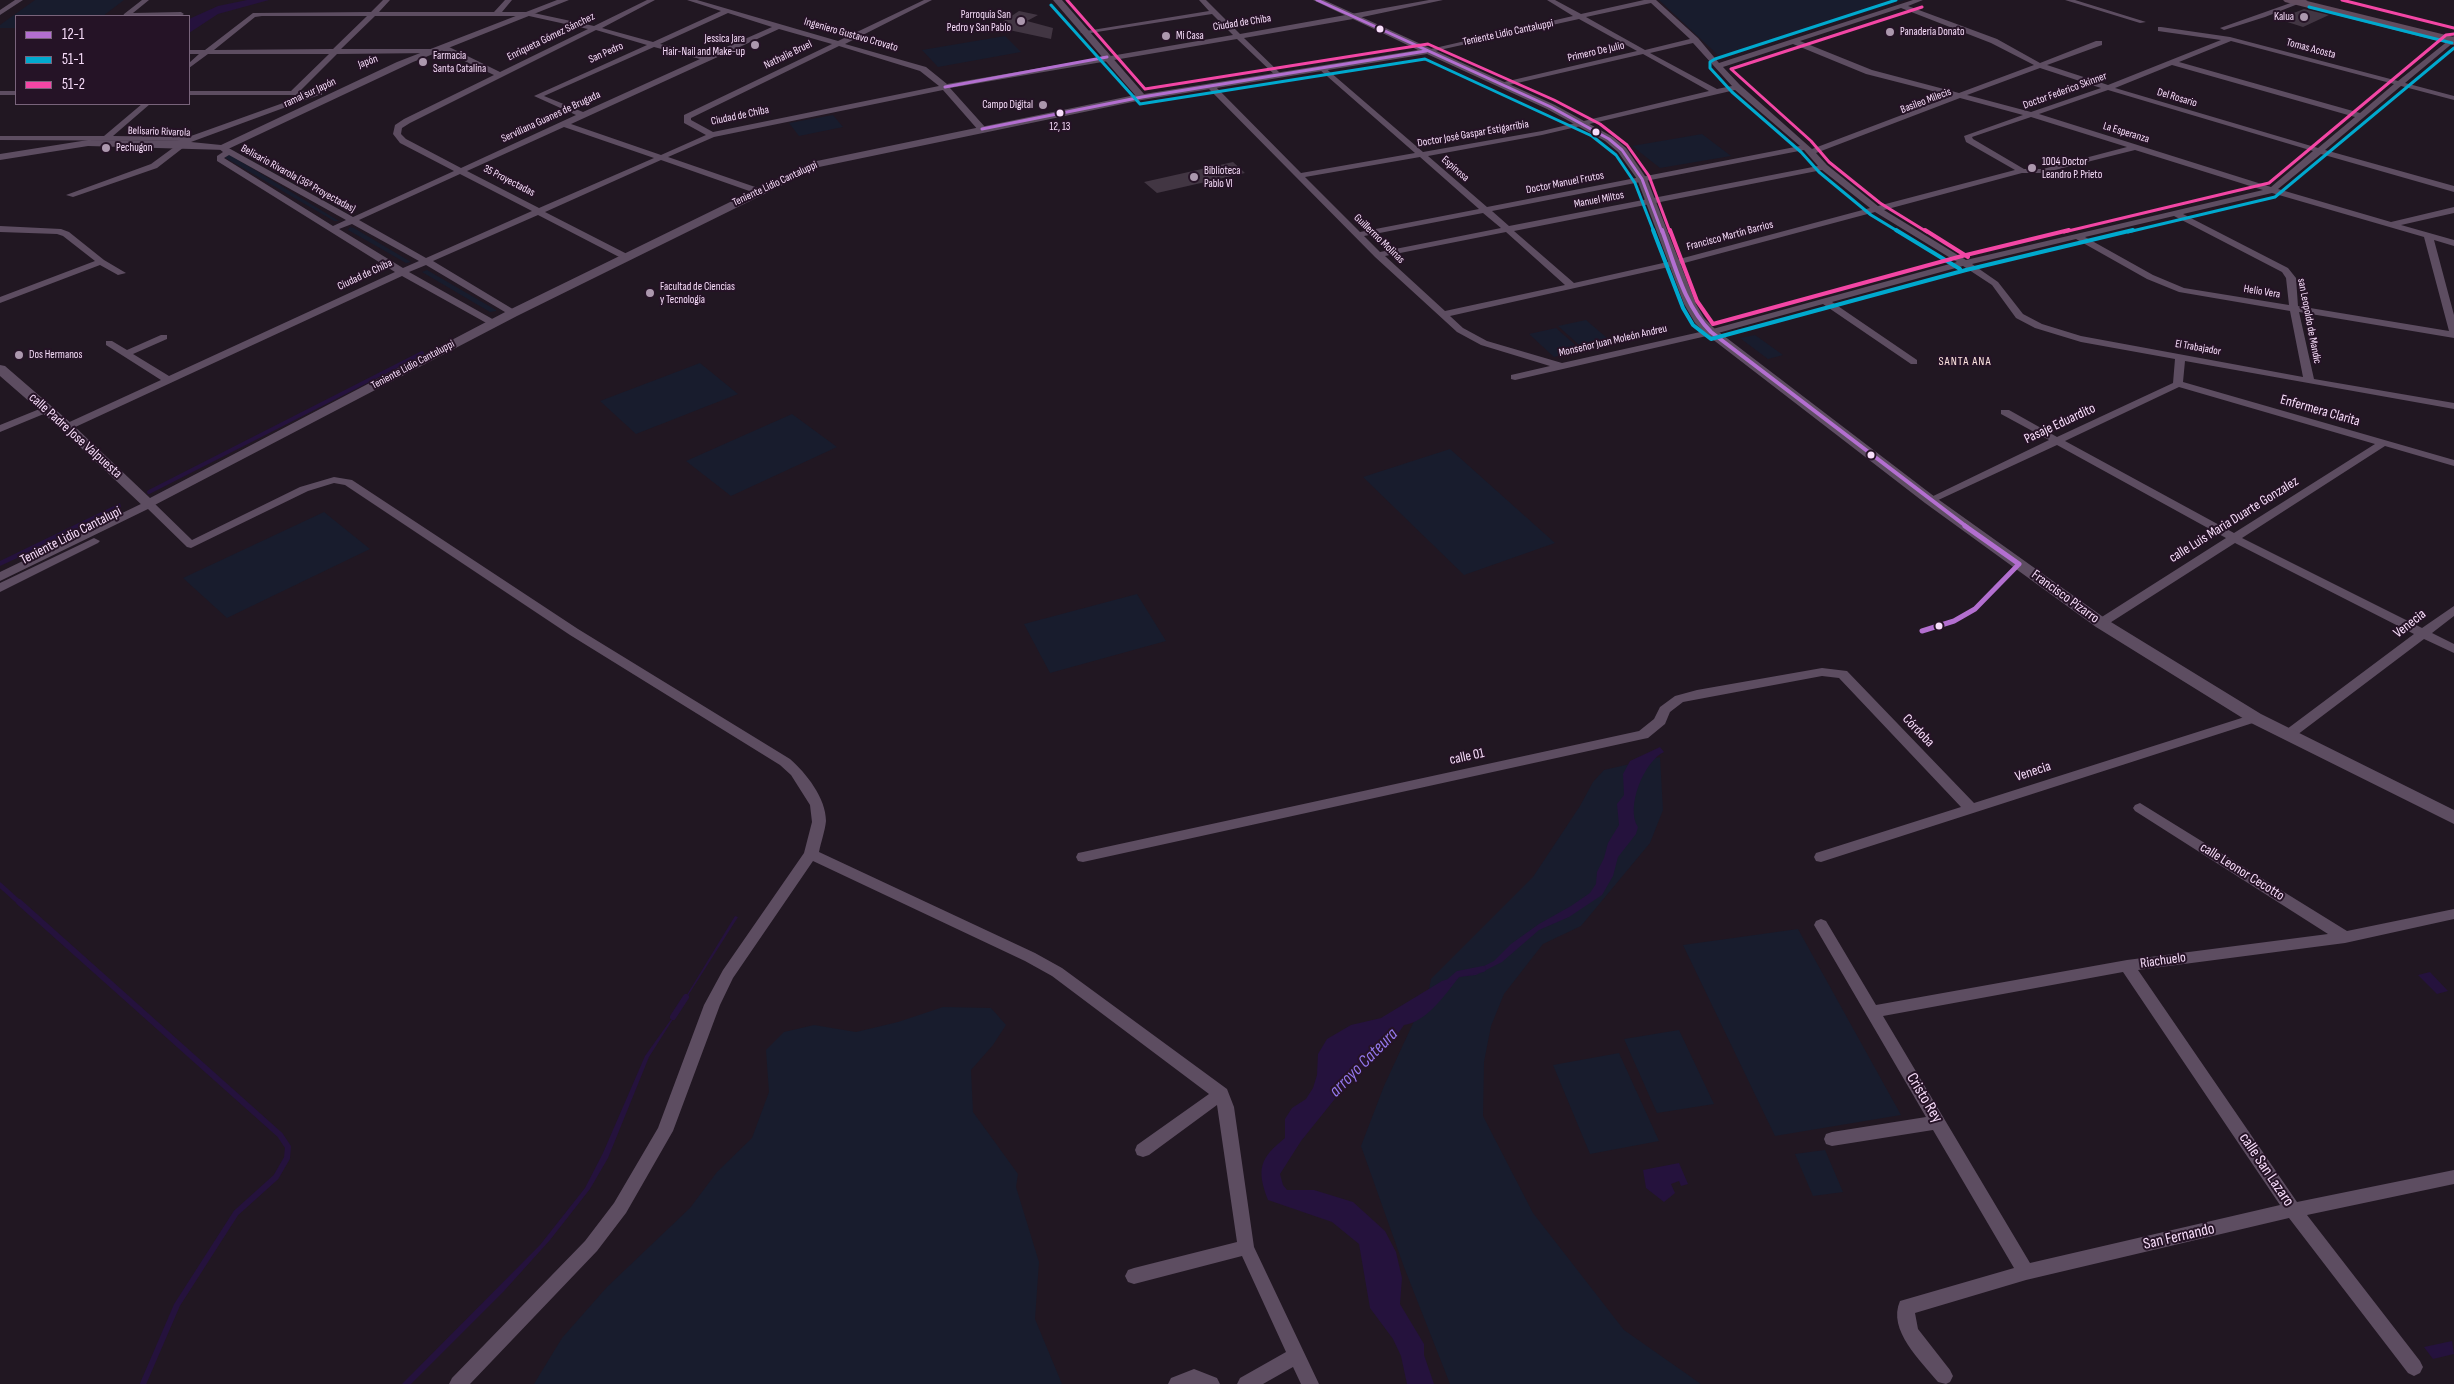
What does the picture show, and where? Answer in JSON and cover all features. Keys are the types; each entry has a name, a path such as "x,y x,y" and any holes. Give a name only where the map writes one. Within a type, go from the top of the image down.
{"main road":[{"path":"2301,1 2453,39"}],"street":[{"path":"0,13 20,0"},
{"path":"126,15 146,0"},
{"path":"292,94 387,0"},
{"path":"496,14 509,0"},
{"name":"Japón","path":"70,195 154,166 184,142 440,50 566,0"},
{"name":"Enriqueta Gómez Sánchez","path":"407,121 652,0"},
{"name":"Ingeniero Gustavo Crovato","path":"690,0 923,69 945,87 982,129"},
{"name":"Nathalie Bruel","path":"712,135 687,121 687,117 928,0"},
{"path":"1057,0 1142,97"},
{"path":"1202,0 1278,75"},
{"name":"Francisco Pizarro","path":"1317,0 1585,124 1622,150 1642,179 1690,304 1699,320 1711,332 1930,500 2100,623 2255,718 2453,817"},
{"name":"Ciudad de Chiba","path":"67,426 426,261 712,135 945,87 1107,57 1354,17 1440,0"},
{"path":"1550,0 1716,92"},
{"name":"Teniente Lidio Cantaluppi","path":"0,577 152,507 492,323 816,164 1142,97 1426,51 1653,0"},
{"name":"El Trabajador","path":"1653,0 1695,40 1737,87 1810,151 1824,167 1876,209 1999,286 2008,298 2013,311 2024,320 2041,328 2180,358 2454,406"},
{"path":"1717,66 1920,0"},
{"path":"2068,0 2142,22"},
{"path":"2224,28 2301,1"},
{"name":"Del Rosario","path":"1901,6 1994,41 2044,66 2108,88 2320,152 2454,189"},
{"name":"San Pedro","path":"582,116 538,96 728,11"},
{"path":"1084,32 1214,12"},
{"path":"126,15 181,14"},
{"path":"190,65 204,52 253,15 262,14 530,14 655,43 707,59"},
{"name":"Serviliana Guanes de Brugada","path":"333,229 352,222 778,26"},
{"name":"Tomas Acosta","path":"2161,29 2230,39 2454,98"},
{"name":"Doctor Federico Skinner","path":"2022,171 1969,140 1968,136 2033,116 2230,39"},
{"name":"Monseñor Juan Moleón Andreu","path":"1515,377 1711,332 1964,263 2272,190 2320,152 2453,39"},
{"name":"Primero De Julio","path":"1503,85 1695,40"},
{"name":"La Esperanza","path":"1792,41 1869,72 2033,116 2272,190 2454,243"},
{"name":"Basileo Milecis","path":"1810,151 2044,66 2099,43"},
{"path":"190,52 440,50 500,75"},
{"name":"ramal sur Japón","path":"225,150 409,61"},
{"path":"2171,62 2362,116"},
{"name":"Espinosa","path":"1323,68 1572,286"},
{"name":"Guillermo Molinas","path":"1210,86 1358,235 1442,315 1473,339 1560,366"},
{"name":"Doctor José Gaspar Estigarribia","path":"1299,176 1585,124 1737,87"},
{"path":"0,93 15,93"},
{"path":"190,93 319,93"},
{"path":"0,138 103,141 145,105"},
{"name":"35 Proyectadas","path":"407,121 398,127 397,134 403,141 540,210 626,257"},
{"path":"564,124 758,191"},
{"name":"Belisario Rivarola","path":"88,143 103,141 184,142 225,150"},
{"path":"0,157 88,143"},
{"name":"Francisco Martín Barrios","path":"1442,315 1673,263 2022,171 2042,171 2136,148"},
{"name":"Belisario Rivarola (36ª Proyectadas)","path":"492,323 402,272 220,159 221,156 225,150 352,222 426,261 513,313"},
{"name":"Doctor Manuel Frutos","path":"1358,235 1642,179 1810,151"},
{"name":"Manuel Miltos","path":"1378,254 1824,167"},
{"path":"2391,224 2454,210"},
{"name":"san Leopoldo de Mandic","path":"2174,213 2285,270 2291,278 2294,309 2309,381"},
{"path":"0,228 58,231 66,234 101,262 121,273"},
{"path":"2428,235 2454,334"},
{"name":"Helio Vera","path":"2078,237 2150,277 2182,290 2454,334"},
{"path":"0,300 101,262"},
{"path":"1824,301 1914,362"},
{"path":"126,353 164,337"},
{"path":"109,343 169,380"},
{"path":"2178,384 2180,358"},
{"name":"calle Padre Jose Valpuesta","path":"0,369 67,426 152,507"},
{"name":"Pasaje Eduardito","path":"1930,500 2178,384"},
{"name":"Enfermera Clarita","path":"2178,384 2454,463"},
{"path":"0,429 47,409"},
{"path":"2005,412 2056,442 2234,538 2454,649"},
{"name":"calle Luis Maria Duarte Gonzalez","path":"2100,623 2383,443"},
{"path":"152,507 191,545 304,489 334,480 348,482 574,632 785,762 796,772 817,805 819,822 811,854 728,974 712,1006 665,1131 620,1208 591,1246 458,1384"},
{"name":"Teniente Lidio Cantalupi","path":"0,588 152,507"},
{"name":"Venecia","path":"2288,735 2454,610"},
{"name":"calle 01","path":"1083,857 1643,735 1660,721 1664,710 1679,699 1697,694 1822,672 1844,674"},
{"name":"Córdoba","path":"1844,674 1971,809"},
{"name":"Venecia","path":"1821,857 2255,718"},
{"name":"calle Leonor Cecotto","path":"2140,808 2345,936"},
{"path":"811,854 1030,957 1057,972 1221,1094 1226,1106 1246,1247 1310,1384"},
{"name":"Riachuelo","path":"1873,1012 2127,966 2345,936 2452,916"},
{"name":"Cristo Rey","path":"1821,925 2026,1272"},
{"name":"calle San Lazaro","path":"2127,966 2294,1210 2414,1367"},
{"path":"1143,1150 1221,1094"},
{"path":"1832,1139 1938,1122"},
{"name":"San Fernando","path":"1944,1376 1908,1329 1904,1317 1906,1307 2026,1272 2294,1210 2454,1178"},
{"path":"1134,1276 1246,1247"},
{"path":"1246,1384 1298,1355"},
{"path":"1177,1384 1194,1378 1211,1384"}],"shaded area":[{"path":"35,0 124,0 104,15 15,15 15,28 0,28 0,25"},
{"path":"1659,0 1905,0 1720,57"},
{"path":"1005,36 1021,52 938,67 922,50"},
{"path":"833,115 843,127 799,136 789,123"},
{"path":"1702,134 1731,156 1660,168 1632,146"},
{"path":"230,155 339,221 334,221 224,157"},
{"path":"350,227 411,262 406,263 348,230"},
{"path":"427,270 496,311 490,312 422,272"},
{"path":"1586,320 1614,344 1586,351 1558,326"},
{"path":"1556,328 1581,350 1554,357 1529,334"},
{"path":"1755,335 1783,355 1768,359 1740,338"},
{"path":"700,363 738,394 636,434 600,401"},
{"path":"792,414 837,447 731,496 686,461"},
{"path":"1450,449 1555,543 1464,575 1363,477"},
{"path":"324,512 370,549 227,618 183,578"},
{"path":"1137,594 1166,641 1050,673 1024,624"},
{"path":"1660,757 1663,810 1650,843 1581,926 1543,944 1504,994 1491,1026 1484,1062 1483,1116 1533,1213 1624,1330 1701,1384 1450,1384 1404,1267 1361,1146 1384,1086 1415,1019 1427,1000 1431,979 1533,877 1580,806 1593,782 1604,770"},
{"path":"1798,929 1901,1115 1775,1136 1683,945"},
{"path":"943,1007 991,1008 1006,1025 993,1045 971,1070 973,1112 1018,1174 1016,1187 1039,1262 1035,1319 1062,1384 534,1384 562,1338 607,1287 690,1208 717,1172 752,1138 769,1092 766,1050 784,1032 814,1025 856,1032 898,1022"},
{"path":"1679,1030 1714,1104 1657,1113 1624,1039"},
{"path":"1619,1053 1659,1141 1590,1154 1553,1065"},
{"path":"1825,1150 1843,1192 1813,1196 1795,1154"}],"water":[{"path":"247,0 269,0 218,14 190,32 190,19 218,6"},
{"path":"120,503 121,507 112,514 0,566 0,561"},
{"path":"1660,747 1664,752 1650,765 1635,797 1635,819 1638,827 1636,834 1618,857 1613,876 1602,895 1569,917 1539,930 1502,962 1476,975 1459,977 1434,1007 1420,1019 1404,1025 1390,1045 1345,1081 1338,1095 1301,1141 1280,1174 1283,1185 1287,1190 1314,1190 1353,1202 1385,1231 1396,1252 1402,1278 1400,1304 1424,1344 1424,1355 1434,1384 1407,1384 1401,1356 1393,1339 1370,1308 1359,1244 1332,1222 1268,1200 1262,1180 1265,1158 1285,1138 1285,1119 1292,1108 1306,1099 1313,1088 1317,1075 1318,1054 1327,1039 1351,1025 1381,1018 1442,981 1476,970 1494,961 1511,944 1539,924 1590,893 1596,884 1597,872 1604,858 1608,843 1619,825 1617,804 1624,795 1623,774 1630,761"},
{"path":"735,916 738,917 649,1057 608,1158 590,1189 550,1240 504,1291 411,1384 402,1384 540,1245 585,1188 603,1153 645,1056 677,1011"},
{"path":"2430,972 2448,991 2437,994 2418,975"},
{"path":"1679,1163 1688,1184 1681,1186 1679,1181 1671,1184 1675,1193 1664,1202 1646,1188 1643,1170"},
{"path":"2452,1341 2454,1354 2433,1359 2424,1347"}],"building":[{"name":"Kalua","path":"2304,9 2329,15 2303,27 2278,19"},
{"name":"Parroquia San Pedro y San Pablo","path":"1019,11 1038,15 1027,21 1053,28 1051,39 995,27"},
{"name":"Biblioteca Pablo VI","path":"1233,162 1245,173 1157,193 1144,182"}],"waterway":[{"path":"149,492 422,353"},
{"path":"0,885 21,904"},
{"path":"19,902 280,1135 288,1147 287,1158 276,1177 236,1213 177,1305 143,1384"},
{"name":"arroyo Cateura","path":"1450,981 1458,974 1483,969"},
{"path":"673,1017 686,997"}],"transit line":[{"name":"51-2","path":"1067,0 1145,89 1428,44 1554,100 1600,124 1627,145 1649,176 1697,301 1713,324 1962,256 2269,183 2446,35 2454,34"},
{"name":"12-1","path":"1317,0 1551,107 1609,139 1622,150 1642,179 1690,304 1699,320 1711,332 1930,500 2019,564"},
{"name":"51-1","path":"1896,0 1715,59 1710,62 1710,68 1732,92 1801,152 1819,172 1871,215 1960,269"},
{"name":"51-2","path":"2342,0 2454,28"},
{"name":"51-1","path":"1051,5 1140,104 1425,59 1548,114 1592,136 1616,155 1635,183 1683,308 1693,325 1711,339 1966,270 2275,197 2454,48"},
{"name":"51-2","path":"1922,7 1731,69 1811,141 1829,162 1880,203 1968,257"},
{"name":"51-1","path":"2309,7 2452,43"},
{"name":"12-1","path":"982,129 1142,97 1426,51"},
{"name":"12-1","path":"945,87 1107,57"},
{"name":"12-1","path":"1922,631 1954,621 1975,609 2019,564"}],"place":[{"name":"Kalua","path":"2304,17"},
{"name":"Parroquia San Pedro y San Pablo","path":"1021,21"},
{"name":"Panadería Donato","path":"1890,32"},
{"name":"Mi Casa","path":"1166,36"},
{"name":"Jessica Jara Hair-Nail and Make-up","path":"755,45"},
{"name":"Farmacia Santa Catalina","path":"423,62"},
{"name":"Campo Digital","path":"1043,105"},
{"name":"12, 13","path":"1060,113"},
{"name":"Pechugon","path":"106,148"},
{"name":"1004 Doctor Leandro P. Prieto","path":"2032,168"},
{"name":"Biblioteca Pablo VI","path":"1194,177"},
{"name":"Facultad de Ciencias y Tecnología","path":"650,293"},
{"name":"Dos Hermanos","path":"19,355"}],"district":[{"name":"SANTA ANA","path":"1965,362"}]}
